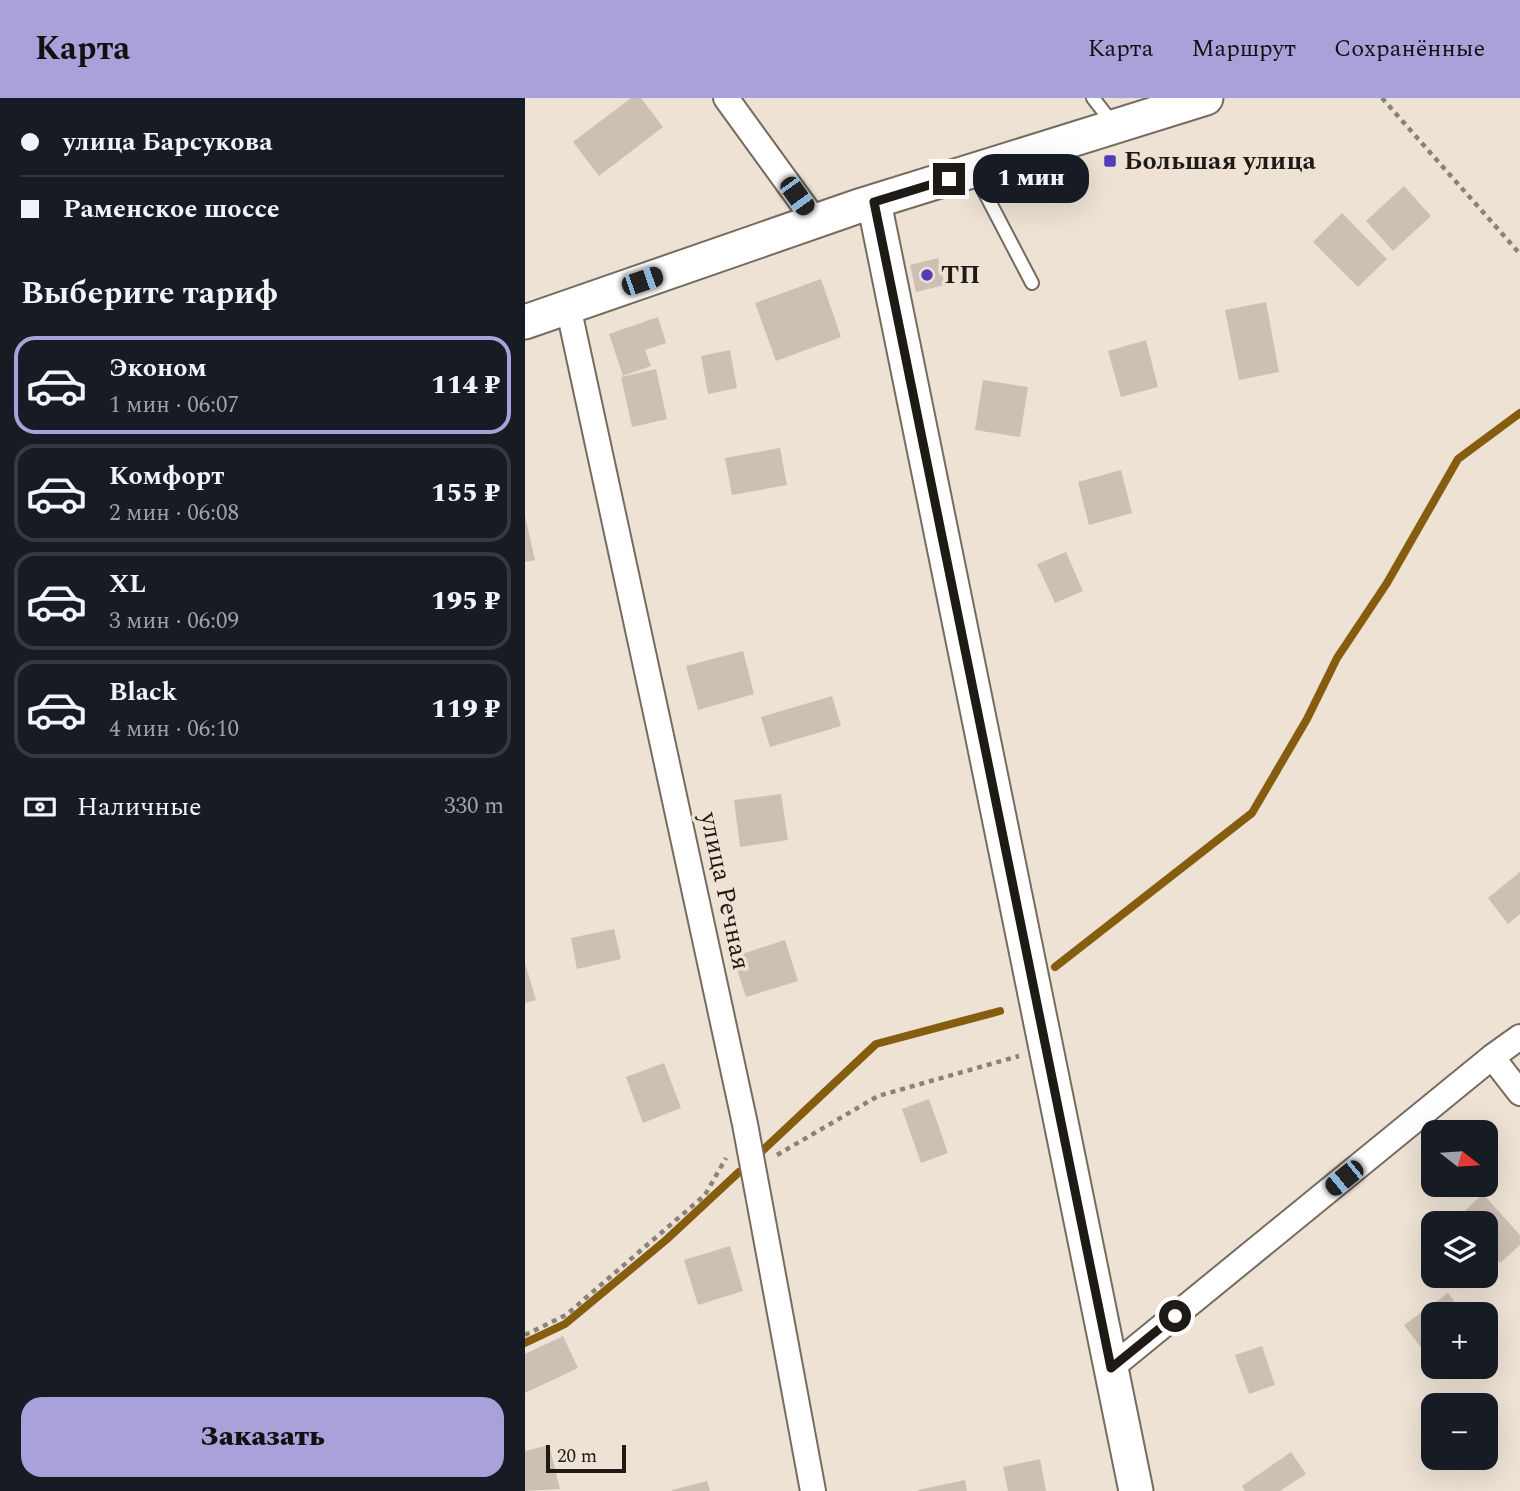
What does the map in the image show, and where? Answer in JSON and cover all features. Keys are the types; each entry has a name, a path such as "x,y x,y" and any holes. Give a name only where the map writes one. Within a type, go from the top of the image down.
{"street":[{"path":"726,98 816,222"},
{"path":"525,322 874,202 1206,98"},
{"path":"874,202 1136,1491"},
{"name":"улица Речная","path":"568,306 745,1124 813,1491"},
{"path":"1111,1368 1520,1037"},
{"path":"1492,1057 1520,1093"}],"lane":[{"path":"1093,98 1116,127"},
{"path":"974,171 1032,284"}],"path":[{"path":"1382,98 1520,254"},
{"path":"752,1170 878,1096 918,1082 1047,1049"},
{"path":"525,1335 566,1315 705,1195 745,1124"}],"building":[{"path":"631,98 641,98 663,127 599,176 573,142"},
{"path":"1404,186 1431,216 1393,251 1366,221"},
{"path":"1342,213 1387,259 1358,287 1313,242"},
{"name":"ТП","path":"938,258 945,285 916,292 910,265"},
{"path":"821,279 841,337 776,361 755,303"},
{"path":"1266,302 1279,372 1239,380 1225,310"},
{"path":"658,317 666,343 645,350 651,366 623,376 609,334"},
{"path":"1146,340 1158,387 1121,397 1108,351"},
{"path":"730,350 737,388 708,394 701,356"},
{"path":"656,369 667,419 632,427 621,377"},
{"path":"983,380 1028,387 1020,437 975,430"},
{"path":"780,448 787,485 732,495 725,458"},
{"path":"1121,470 1132,513 1089,525 1078,482"},
{"path":"525,516 535,560 525,562"},
{"path":"1066,552 1083,591 1055,603 1037,564"},
{"path":"743,651 754,694 698,710 686,666"},
{"path":"832,696 841,726 770,747 761,717"},
{"path":"781,794 788,840 740,847 734,800"},
{"path":"1520,872 1520,914 1508,924 1488,898"},
{"path":"614,929 621,959 577,969 571,938"},
{"path":"785,940 798,981 746,997 733,957"},
{"path":"525,963 536,1000 525,1003"},
{"path":"664,1063 681,1108 643,1123 626,1077"},
{"path":"929,1099 948,1153 921,1163 902,1109"},
{"path":"1480,1197 1486,1197 1520,1235 1520,1245 1500,1263 1498,1211 1465,1211"},
{"path":"730,1246 743,1291 698,1305 684,1260"},
{"path":"1448,1293 1455,1302 1436,1302"},
{"path":"1421,1313 1421,1348 1404,1325"},
{"path":"563,1336 578,1368 525,1393 525,1354"},
{"path":"1262,1346 1275,1385 1249,1394 1235,1355"},
{"path":"549,1445 560,1489 525,1491 525,1451"},
{"path":"1291,1452 1306,1474 1280,1491 1245,1491 1242,1486"},
{"path":"1040,1459 1046,1491 1008,1491 1003,1467"},
{"path":"965,1480 967,1491 918,1491 918,1490"},
{"path":"707,1481 710,1491 672,1491 672,1490"}],"waterway":[{"path":"1055,967 1252,813 1307,719 1337,658 1387,583 1458,459 1520,413"},
{"path":"761,1152 876,1044 1000,1011"},
{"path":"525,1343 565,1324 666,1240 739,1172"}],"place":[{"name":"Большая улица","path":"1110,161"},
{"name":"ТП","path":"927,275"}],"route":[{"path":"949,179 874,202 1111,1368 1175,1316"}]}
